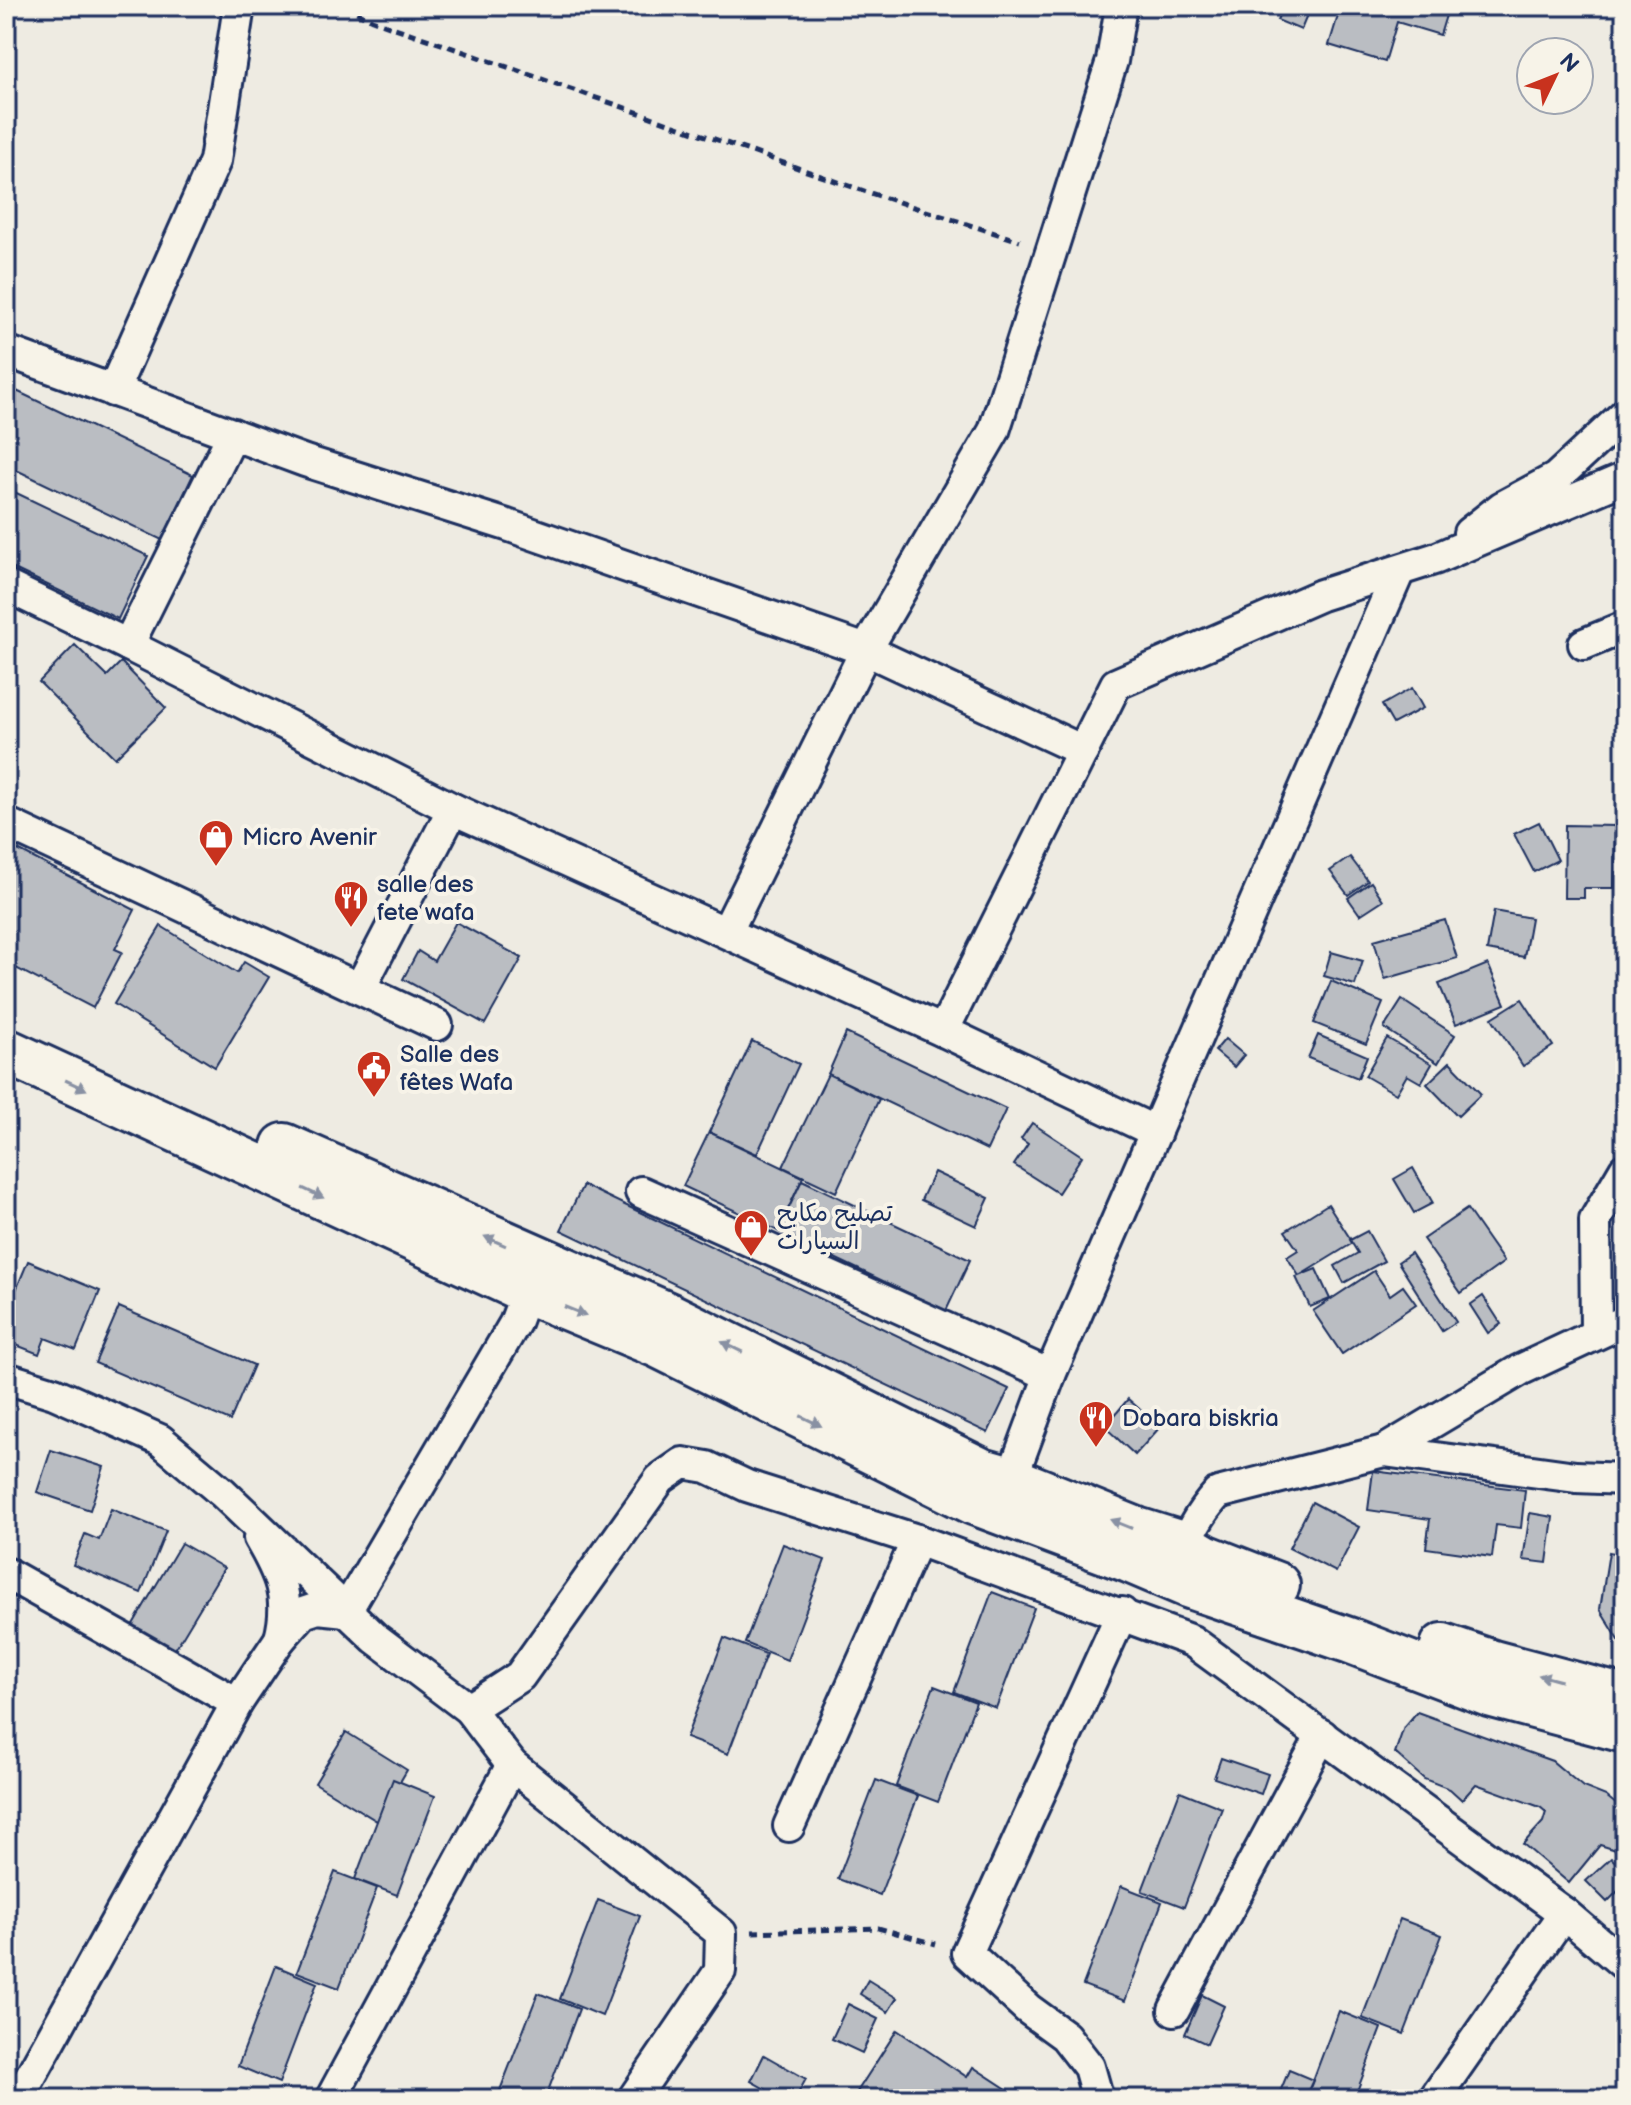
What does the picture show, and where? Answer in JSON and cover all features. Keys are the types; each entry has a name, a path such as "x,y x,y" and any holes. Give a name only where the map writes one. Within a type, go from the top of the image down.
{"main road":[{"path":"6,1020 538,1278 660,1346 974,1502 1006,1495 1179,1562 1489,1694 1625,1730"},
{"path":"6,1051 538,1278"},
{"path":"1220,1579 1355,1617 1493,1663 1625,1698"}],"street":[{"path":"113,391 215,161 239,6"},
{"path":"727,931 866,650 994,431 1112,61 1121,6"},
{"path":"6,351 233,434 866,650 1083,751"},
{"path":"1437,558 1502,507 1556,478 1625,414"},
{"path":"128,645 233,434"},
{"path":"943,1031 1116,684 1321,595 1437,558 1625,478"},
{"path":"1006,1495 1050,1375 1399,571"},
{"path":"6,586 453,809 727,931 1156,1132"},
{"path":"1584,644 1625,627"},
{"path":"360,988 453,809"},
{"path":"6,823 437,1025"},
{"path":"1596,1333 1595,1220 1625,1169"},
{"path":"641,1192 1050,1375"},
{"path":"346,1611 515,1323 538,1278"},
{"path":"1179,1562 1201,1511 1218,1493 1384,1451 1520,1370 1625,1321"},
{"path":"6,1378 54,1393 160,1440 244,1512 375,1638 469,1709 512,1765 721,1933 720,1971 633,2099"},
{"path":"1384,1451 1576,1477 1625,1479"},
{"path":"469,1709 520,1676 660,1479 683,1463 707,1467 747,1486 917,1540 1192,1641 1564,1913 1625,1965"},
{"path":"244,1512 268,1554 286,1599 280,1639"},
{"path":"789,1826 917,1540"},
{"path":"6,1573 237,1703"},
{"path":"1192,1641 1220,1579"},
{"path":"16,2088 237,1703 280,1639 303,1613 318,1608 346,1611"},
{"path":"1098,2099 1089,2067 1065,2036 1028,2009 967,1953 1122,1613"},
{"path":"1174,2010 1322,1735"},
{"path":"331,2099 512,1765"},
{"path":"1434,2099 1564,1913"}],"path":[{"path":"344,6 372,20 856,188 1052,251"},
{"path":"721,1933 878,1928 967,1953"}],"building":[{"path":"1283,6 1311,6 1301,30 1277,20"},
{"path":"1341,6 1427,6 1447,12 1440,35 1397,22 1385,62 1329,45"},
{"path":"6,386 193,475 162,540 6,465"},
{"path":"6,488 148,556 118,619 6,565"},
{"path":"75,645 107,676 121,662 166,708 115,758 39,682"},
{"path":"1412,688 1423,708 1393,724 1382,705"},
{"path":"1539,822 1558,860 1534,872 1514,834"},
{"path":"1565,825 1615,826 1614,888 1584,888 1584,898 1564,898"},
{"path":"6,844 135,910 115,949 122,952 93,1008 6,963"},
{"path":"1350,857 1368,881 1348,895 1330,871"},
{"path":"1371,882 1383,900 1360,915 1348,898"},
{"path":"1494,911 1531,918 1524,957 1487,950"},
{"path":"1445,920 1457,958 1385,979 1374,940"},
{"path":"456,922 522,958 485,1024 403,979 418,951 434,961"},
{"path":"161,926 237,973 244,962 269,977 215,1067 114,1004"},
{"path":"1331,952 1363,961 1355,985 1324,976"},
{"path":"1488,964 1505,1004 1456,1024 1439,984"},
{"path":"1331,981 1383,1003 1366,1044 1314,1023"},
{"path":"1522,999 1553,1046 1523,1066 1492,1018"},
{"path":"1402,1000 1455,1035 1438,1063 1384,1028"},
{"path":"846,1033 1006,1109 987,1150 828,1074"},
{"path":"1318,1035 1367,1056 1358,1078 1308,1058"},
{"path":"1387,1038 1432,1064 1421,1083 1407,1075 1396,1094 1365,1076"},
{"path":"1225,1039 1244,1055 1234,1067 1215,1051"},
{"path":"752,1041 799,1064 757,1154 709,1132"},
{"path":"1450,1062 1481,1094 1458,1116 1427,1084"},
{"path":"828,1074 879,1099 836,1192 783,1167"},
{"path":"1032,1123 1082,1156 1058,1193 1014,1165 1028,1144 1021,1139"},
{"path":"709,1132 803,1177 778,1231 683,1186"},
{"path":"1413,1168 1433,1203 1414,1213 1394,1179"},
{"path":"934,1172 989,1198 976,1226 921,1200"},
{"path":"802,1180 970,1260 946,1311 778,1231"},
{"path":"583,1185 1009,1389 988,1433 561,1230"},
{"path":"1328,1204 1353,1243 1299,1276 1287,1257 1298,1250 1285,1231"},
{"path":"1467,1209 1504,1262 1461,1293 1423,1239"},
{"path":"1367,1231 1384,1261 1344,1283 1335,1266 1358,1253 1350,1240"},
{"path":"1411,1253 1456,1322 1442,1331 1398,1262"},
{"path":"28,1261 100,1291 76,1350 45,1338 39,1354 6,1341 6,1314"},
{"path":"1316,1269 1330,1299 1310,1307 1296,1277"},
{"path":"1374,1271 1390,1295 1403,1286 1416,1304 1342,1354 1313,1311"},
{"path":"1483,1296 1501,1324 1488,1333 1470,1305"},
{"path":"119,1307 254,1365 230,1421 95,1363"},
{"path":"1128,1399 1160,1427 1135,1455 1105,1427"},
{"path":"51,1450 104,1467 90,1510 37,1492"},
{"path":"1373,1471 1525,1490 1521,1528 1496,1525 1492,1557 1426,1548 1430,1519 1368,1510"},
{"path":"1312,1502 1359,1527 1336,1572 1289,1548"},
{"path":"111,1509 166,1531 141,1593 73,1565 85,1534 99,1540"},
{"path":"1530,1513 1553,1517 1547,1563 1523,1560"},
{"path":"181,1543 224,1568 174,1651 132,1626"},
{"path":"783,1544 825,1560 787,1660 745,1643"},
{"path":"1609,1552 1625,1555 1625,1650 1600,1609"},
{"path":"992,1592 1034,1608 996,1708 954,1692"},
{"path":"724,1638 766,1654 728,1754 686,1738"},
{"path":"934,1686 976,1702 938,1802 896,1786"},
{"path":"1417,1712 1552,1761 1583,1787 1606,1796 1622,1809 1625,1806 1625,1853 1600,1845 1569,1883 1523,1844 1543,1822 1546,1812 1540,1807 1476,1784 1462,1800 1450,1789 1424,1779 1395,1753 1404,1727"},
{"path":"346,1732 407,1770 377,1821 315,1783"},
{"path":"1221,1758 1268,1774 1261,1794 1214,1778"},
{"path":"393,1779 435,1796 397,1895 355,1879"},
{"path":"876,1780 918,1796 880,1895 838,1879"},
{"path":"1180,1791 1222,1808 1184,1907 1142,1891"},
{"path":"1611,1858 1620,1866 1625,1861 1625,1884 1607,1902 1586,1881"},
{"path":"335,1872 377,1888 339,1988 297,1972"},
{"path":"1121,1886 1162,1902 1125,2001 1083,1985"},
{"path":"598,1900 640,1916 602,2016 560,1999"},
{"path":"1400,1919 1442,1935 1404,2034 1362,2018"},
{"path":"276,1966 317,1983 279,2083 238,2066"},
{"path":"868,1980 897,1998 888,2012 860,1994"},
{"path":"538,1993 579,2009 545,2099 516,2099 499,2093"},
{"path":"1202,1995 1224,2006 1207,2044 1185,2034"},
{"path":"848,2004 878,2019 862,2053 832,2039"},
{"path":"1339,2011 1381,2028 1354,2099 1306,2099"},
{"path":"897,2030 967,2077 973,2067 1022,2099 861,2099 855,2095"},
{"path":"764,2055 806,2079 795,2099 783,2099 751,2081"},
{"path":"1289,2070 1313,2080 1304,2099 1277,2099"}],"place":[{"name":"Micro Avenir","path":"216,868"},
{"name":"salle des fete wafa","path":"351,929"},
{"name":"Salle des fêtes Wafa","path":"374,1099"},
{"name":"تصليح مكابح السيارات","path":"751,1258"},
{"name":"Dobara biskria","path":"1096,1449"}]}
